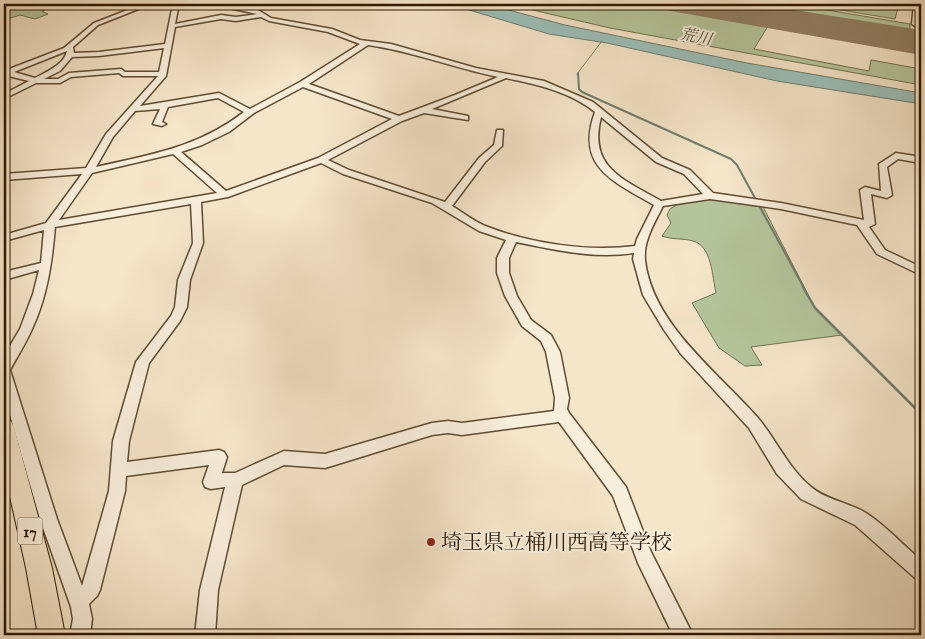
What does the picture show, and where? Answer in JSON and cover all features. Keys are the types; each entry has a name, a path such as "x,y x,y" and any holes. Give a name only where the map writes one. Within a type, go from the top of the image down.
{"highway":[{"name":"17","path":"4,427 39,568 52,635"}],"street":[{"path":"5,73 70,46 75,39 96,24 148,4"},
{"path":"80,635 85,626 78,601 55,541 4,368 26,329 46,265 50,225 89,171 109,136 162,74 176,4"},
{"path":"916,4 916,24"},
{"path":"221,17 230,5 256,11 260,15 284,23 330,30 366,44 391,46 503,77 541,83 590,104 658,160 687,172 710,196"},
{"path":"172,26 221,17 236,19 260,15"},
{"path":"4,177 89,171 175,151 217,135 250,112 303,84 366,44"},
{"path":"70,55 99,54 169,45"},
{"path":"4,97 58,69 70,55 70,46"},
{"path":"5,73 37,81 60,81 69,75 121,71 123,74 162,74"},
{"path":"4,238 50,225 225,195 321,160 399,119 458,98 503,77"},
{"path":"303,84 399,119"},
{"path":"131,109 219,95 250,112"},
{"path":"162,124 157,124 165,105"},
{"path":"423,110 464,118"},
{"path":"599,112 596,121 595,154 623,182 658,204 710,196 781,206 862,224 870,224 866,190 887,195 882,166 896,156 920,156"},
{"path":"447,206 476,168 498,146 500,132"},
{"path":"175,151 225,195"},
{"path":"321,160 346,172 447,206 483,229 512,238 579,252 610,253 639,248"},
{"path":"78,601 91,590 117,491 121,441 143,362 176,318 181,307 184,280 198,243 196,201"},
{"path":"658,204 639,248 649,295 668,327 686,351 754,424 784,469 806,494 861,519 921,572"},
{"path":"862,224 881,252 921,271"},
{"path":"512,238 503,258 502,274 511,296 526,323 546,338 553,352 562,398 560,409 562,416 620,492 644,556 683,635"},
{"path":"4,276 46,265"},
{"path":"119,470 219,457 211,482 235,480 282,458 323,462 396,439 452,426 462,429 562,416"},
{"path":"205,635 209,590 235,480"}],"green space":[{"path":"4,4 60,4 42,11 48,14 35,19 20,15 4,20"},
{"path":"507,4 642,4 768,26 754,49 869,71 871,60 921,69 921,85 610,28"},
{"path":"654,4 696,4 801,21 797,28"},
{"path":"723,4 792,4 910,24 910,34"},
{"path":"804,4 899,4 895,19"},
{"path":"810,23 909,40 907,47 805,29"},
{"path":"690,197 761,203 815,308 842,335 751,347 762,365 745,366 719,348 692,303 716,293 708,255 699,244 693,241 662,236 671,223 667,215 670,209"}],"water":[{"path":"449,4 486,4 565,25 747,63 921,93 921,104 777,81 607,43 549,34"}],"waterway":[{"path":"577,74 602,41"},
{"path":"578,73 579,89 582,92 731,159 737,165 804,288"},
{"path":"803,287 815,308 921,414"}],"taxiway":[{"path":"648,4 921,51"}],"runway":[{"path":"709,4 921,39"}],"place":[{"name":"埼玉県立桶川西高等学校","path":"431,542"}],"water label":[{"name":"荒川","path":"696,36"}]}
